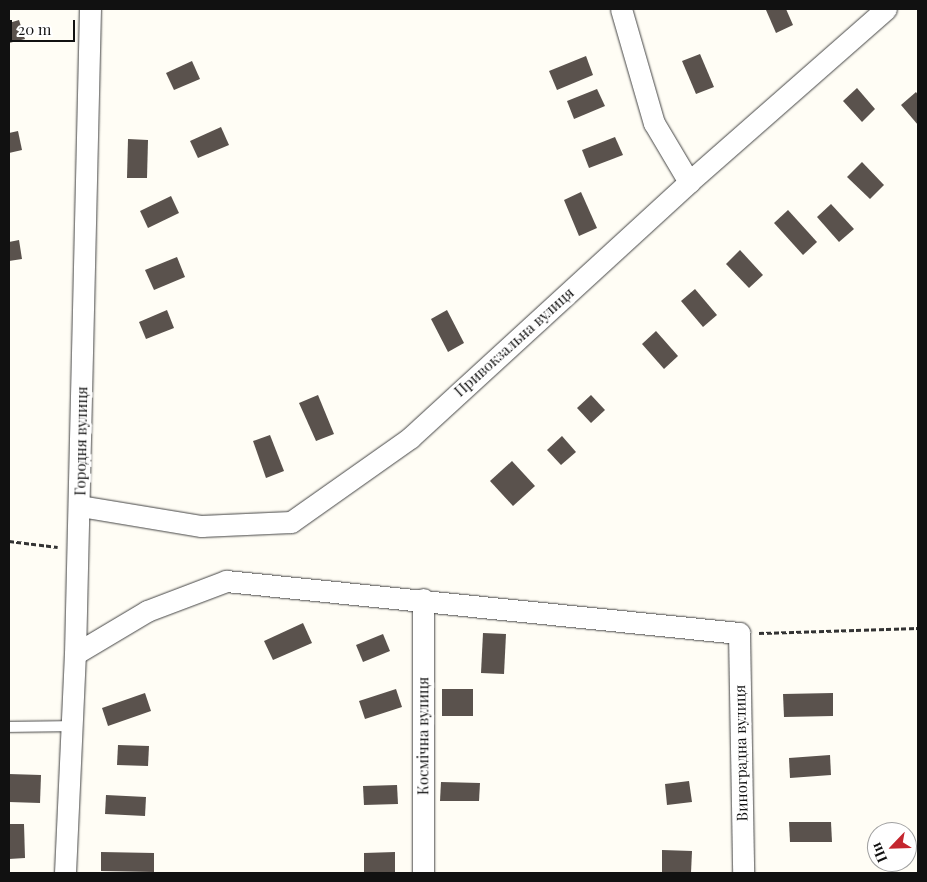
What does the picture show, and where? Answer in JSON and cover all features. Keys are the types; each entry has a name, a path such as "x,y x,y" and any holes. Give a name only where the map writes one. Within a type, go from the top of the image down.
{"street":[{"name":"Городня вулиця","path":"64,873 73,726 77,549 80,506 90,9"},
{"path":"621,9 654,123 689,182"},
{"name":"Привокзальна вулиця","path":"80,506 201,526 291,522 410,438 689,182 886,9"},
{"path":"75,654 147,611 226,581 739,633"},
{"name":"Космічна вулиця","path":"423,873 424,600"},
{"name":"Виноградна вулиця","path":"739,633 743,873"}],"lane":[{"path":"9,727 73,726"}],"path":[{"path":"9,541 77,549"},
{"path":"739,633 918,628"}],"building":[{"path":"786,9 793,25 776,33 766,10"},
{"path":"19,20 25,39 9,43 9,23"},
{"path":"700,54 714,87 696,94 682,61"},
{"path":"586,56 593,75 557,90 549,71"},
{"path":"192,61 200,79 174,90 166,73"},
{"path":"857,88 875,109 862,122 843,101"},
{"path":"597,89 605,106 574,119 567,101"},
{"path":"916,92 918,95 918,125 901,105"},
{"path":"221,127 229,145 198,158 190,141"},
{"path":"18,131 22,150 9,153 9,133"},
{"path":"615,137 623,155 589,168 582,150"},
{"path":"128,139 148,140 147,178 127,178"},
{"path":"862,162 884,185 870,199 847,177"},
{"path":"581,192 597,228 579,236 564,200"},
{"path":"171,196 179,213 148,228 140,211"},
{"path":"831,204 854,229 839,242 817,217"},
{"path":"788,210 817,242 803,255 774,223"},
{"path":"19,240 22,259 9,261 9,242"},
{"path":"740,250 763,275 749,288 726,264"},
{"path":"177,257 185,277 154,290 145,270"},
{"path":"695,289 717,315 703,327 681,301"},
{"path":"167,310 174,328 146,339 139,322"},
{"path":"447,310 464,343 448,352 431,319"},
{"path":"656,331 678,356 664,369 642,344"},
{"path":"318,395 334,434 316,441 299,403"},
{"path":"591,395 605,410 591,423 577,408"},
{"path":"270,435 284,471 266,478 253,441"},
{"path":"562,436 576,452 561,465 547,450"},
{"path":"512,461 535,486 513,506 490,481"},
{"path":"303,623 312,643 273,660 264,641"},
{"path":"483,633 506,634 504,674 481,673"},
{"path":"383,634 390,651 363,662 356,645"},
{"path":"396,689 402,707 365,719 359,701"},
{"path":"442,689 473,689 473,716 442,716"},
{"path":"145,693 151,711 108,726 102,708"},
{"path":"833,693 833,716 784,717 783,694"},
{"path":"118,745 149,746 148,766 117,765"},
{"path":"830,755 831,775 790,778 789,758"},
{"path":"9,774 41,775 40,803 9,802"},
{"path":"689,781 692,802 667,805 665,784"},
{"path":"441,782 480,783 479,801 440,801"},
{"path":"397,785 398,804 364,805 363,786"},
{"path":"106,795 146,797 145,816 105,814"},
{"path":"789,822 831,822 832,842 790,842"},
{"path":"9,824 24,824 25,858 9,859"},
{"path":"662,850 692,851 691,873 662,873"},
{"path":"101,852 154,853 154,872 101,871"},
{"path":"395,852 395,872 364,872 364,853"}]}
